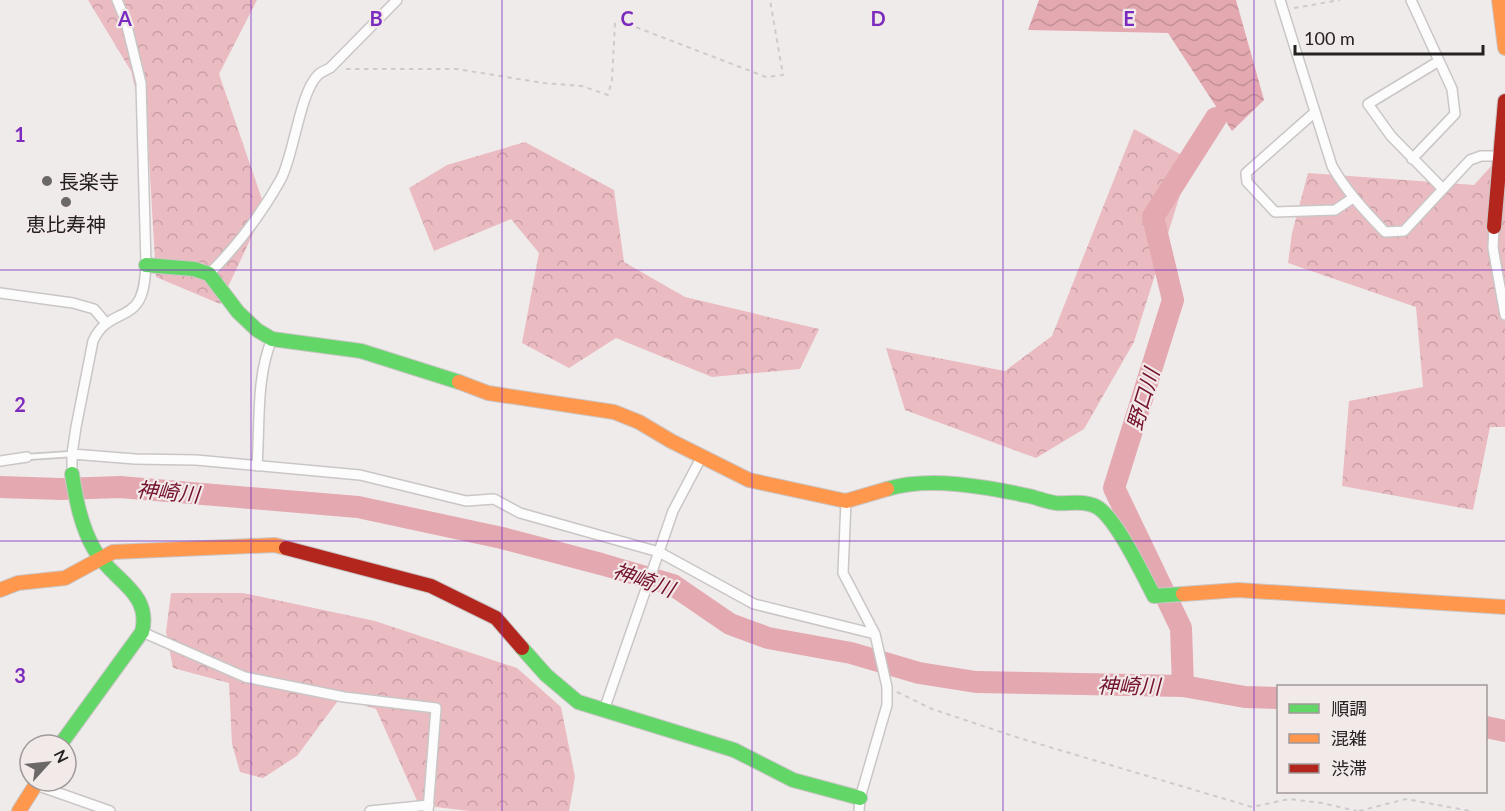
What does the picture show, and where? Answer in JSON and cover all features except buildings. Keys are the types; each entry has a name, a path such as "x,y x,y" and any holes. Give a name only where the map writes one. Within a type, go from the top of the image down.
{"street":[{"path":"69,733 142,632 146,622 145,611 140,601 99,559 85,531 76,506 72,474 72,454 89,353 98,330 138,303 143,289 146,265 141,82 126,22 117,0"},
{"path":"209,274 229,255 281,178 310,88 317,75 330,68 397,0"},
{"path":"1280,0 1332,166 1353,198 1385,232 1404,231 1470,160 1481,156 1502,156"},
{"path":"1411,0 1452,89 1455,114 1412,159"},
{"path":"1499,0 1505,48"},
{"path":"1439,61 1368,104 1391,136 1443,189"},
{"path":"1505,101 1493,248 1505,315"},
{"path":"1315,112 1246,172 1247,182 1275,212 1335,210 1353,198"},
{"path":"146,265 194,269 209,274 238,312 257,330 272,339 361,351 488,393 614,412 639,422 749,480 846,501 903,484 951,484 1029,496 1055,503 1076,502 1097,507 1108,518 1126,544 1154,597 1238,590 1505,608"},
{"path":"0,293 73,303 94,309 106,323"},
{"path":"257,466 262,375 266,353 272,339"},
{"path":"72,454 135,459 196,460 360,475 466,501 494,499 520,513 660,552 754,604 875,634"},
{"path":"604,710 673,511 702,456"},
{"path":"0,461 27,457"},
{"path":"0,590 18,583 65,578 113,552 275,545 431,586 496,618 546,675 578,702 734,750 793,780 859,805 887,705 887,687 875,634 843,573 846,501"},
{"path":"142,632 245,677 344,697 436,708 429,808 370,811"},
{"path":"19,811 31,793"},
{"path":"63,793 110,811"}],"lane":[{"path":"27,457 72,454"}],"path":[{"path":"330,68 457,69 543,83 582,86 608,95 612,80 615,23 620,21 766,77 783,75 770,0"},
{"path":"1291,0 1294,10 1340,0"},
{"path":"887,687 932,709 1019,738 1252,807 1289,799 1322,802 1358,811 1406,799 1470,811"}],"green space":[{"path":"88,0 257,0 219,74 265,208 220,304 156,277 148,142 131,71"},
{"path":"1134,129 1191,160 1134,342 1084,429 1036,458 905,410 886,348 1005,371 1052,336"},
{"path":"525,142 614,190 624,262 685,297 819,329 800,369 712,377 616,338 569,368 522,343 539,253 511,219 434,251 409,188 447,165"},
{"path":"1505,151 1505,427 1490,427 1473,510 1342,486 1349,401 1423,387 1416,307 1288,263 1292,233 1308,173 1474,185"},
{"path":"171,593 243,593 375,621 517,668 561,707 575,777 569,811 469,811 419,805 376,709 340,698 297,756 263,778 240,772 232,744 229,683 173,668 166,632"}],"water":[{"path":"1039,0 1236,0 1264,100 1232,131 1168,33 1028,30"}],"waterway":[{"name":"野口川","path":"1183,686 1181,628 1114,488 1173,300 1153,217 1216,118"},
{"name":"神崎川","path":"0,487 61,489 120,487 358,507 502,538 673,585 730,624 768,638 851,653 919,673 976,682 1183,686 1245,697 1277,698"},
{"name":"神崎川","path":"1487,727 1505,731"}],"traffic: fast":[{"path":"146,265 194,269 209,274 238,312 257,330 272,339 361,351 459,382"},
{"path":"69,733 142,632 144,618 136,596 101,560 89,540 80,513 72,474"},
{"path":"887,489 921,483 958,484 1053,502 1092,505 1104,513 1120,534 1154,596 1183,594"},
{"path":"522,648 546,675 578,702 734,750 793,780 860,798"}],"traffic: slow":[{"path":"1499,0 1505,48"},
{"path":"459,382 488,393 614,412 639,422 671,441 749,480 846,501 887,489"},
{"path":"0,590 18,583 65,578 113,552 275,545 286,548"},
{"path":"1183,594 1238,590 1505,607"},
{"path":"19,811 30,793"}],"traffic: jam":[{"path":"1494,227 1505,101"},
{"path":"286,548 431,586 496,618 522,648"}],"place":[{"name":"長楽寺","path":"47,181"},
{"name":"恵比寿神","path":"66,202"}]}
